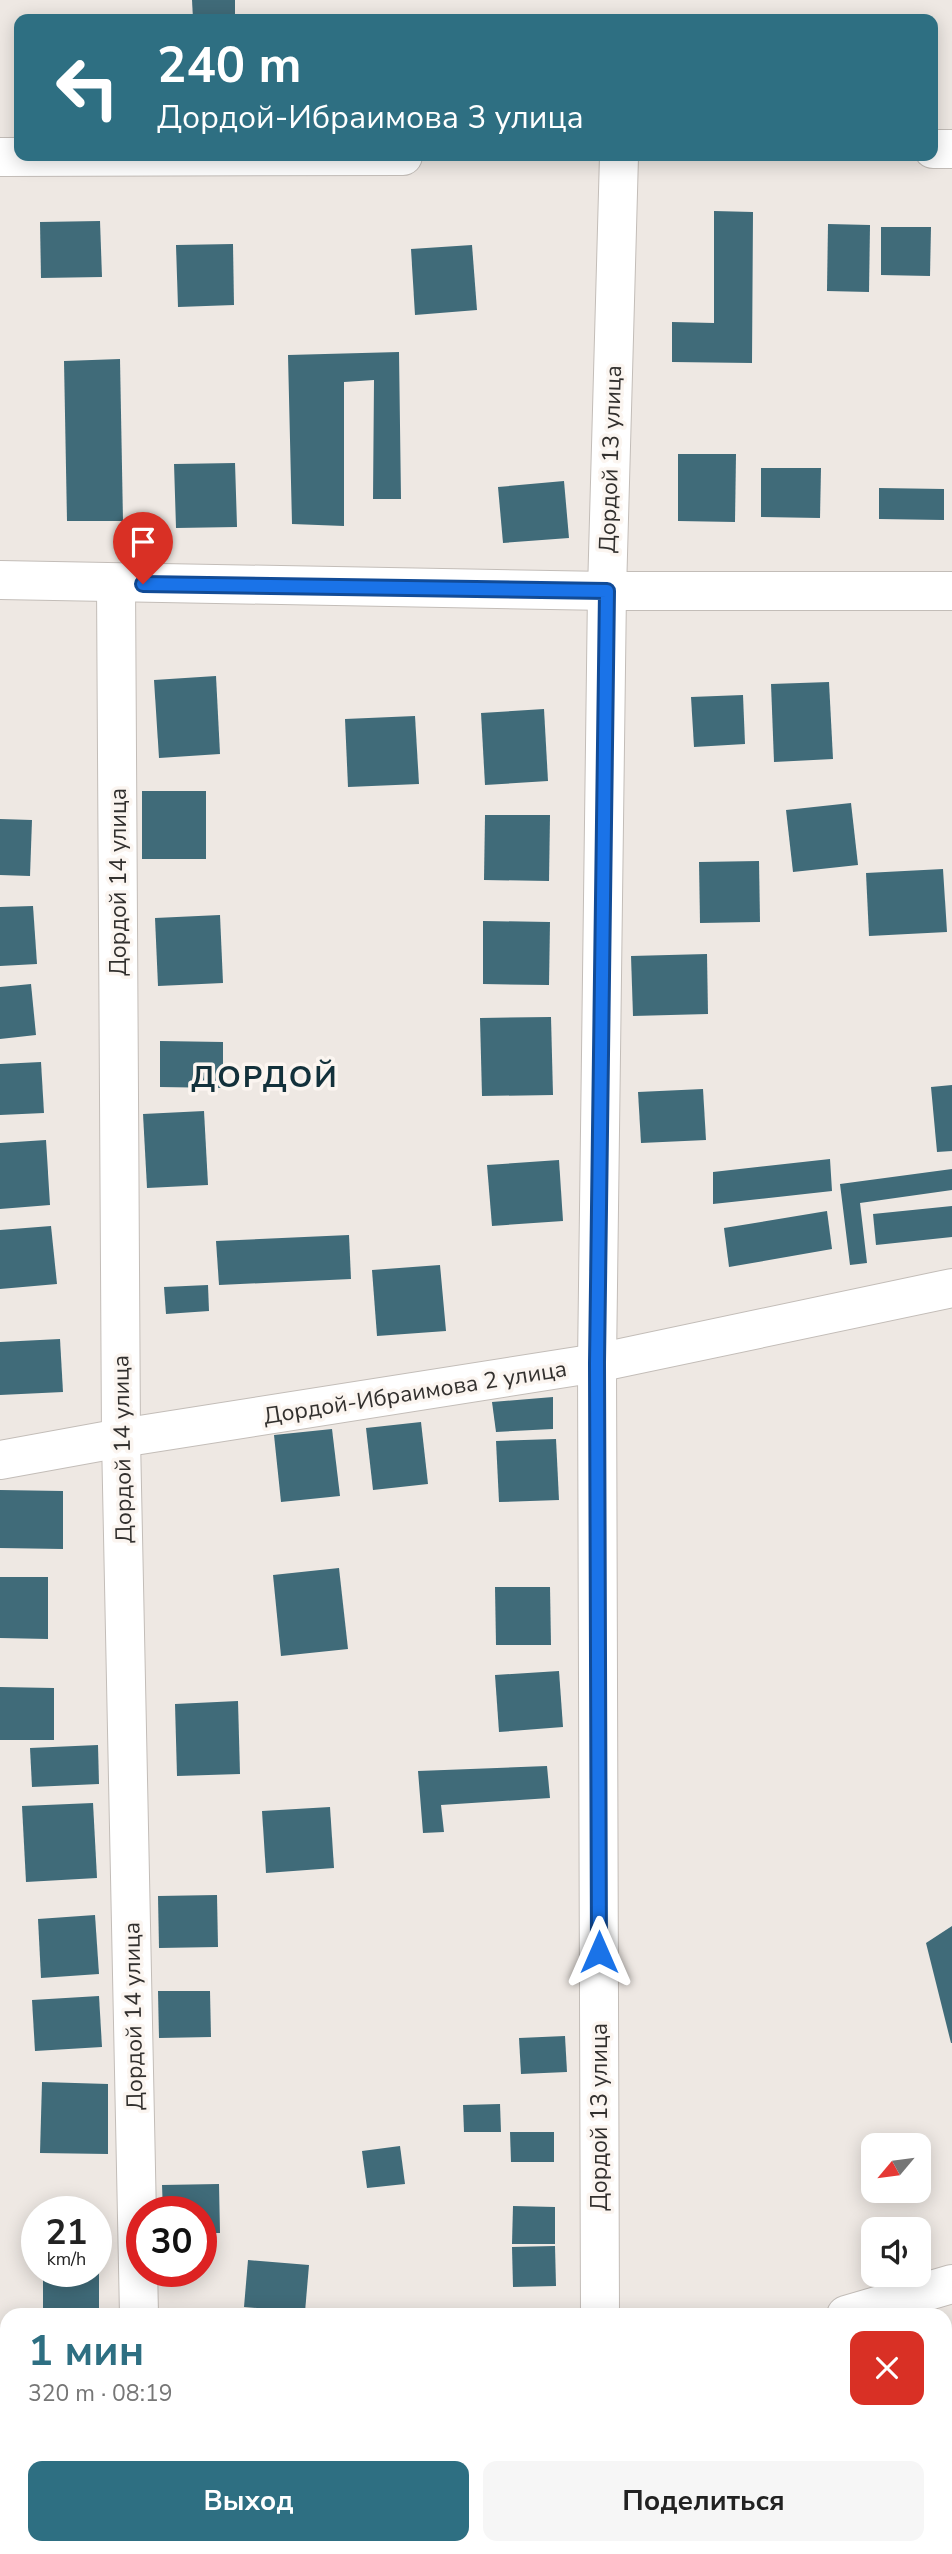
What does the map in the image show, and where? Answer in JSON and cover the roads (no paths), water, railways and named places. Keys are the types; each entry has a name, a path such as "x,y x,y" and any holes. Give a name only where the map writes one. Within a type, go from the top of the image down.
{"street":[{"name":"Дордой 13 улица","path":"600,2308 597,1363 607,591 619,161"},
{"path":"0,580 607,591 952,591"},
{"name":"Дордой 14 улица","path":"116,583 121,1438 139,2308"},
{"name":"Дордой-Ибраимова 2 улица","path":"0,1460 121,1438 597,1363 952,1288"},
{"path":"873,2308 952,2284"}],"district":[{"name":"ДОРДОЙ","path":"265,1077"}]}
